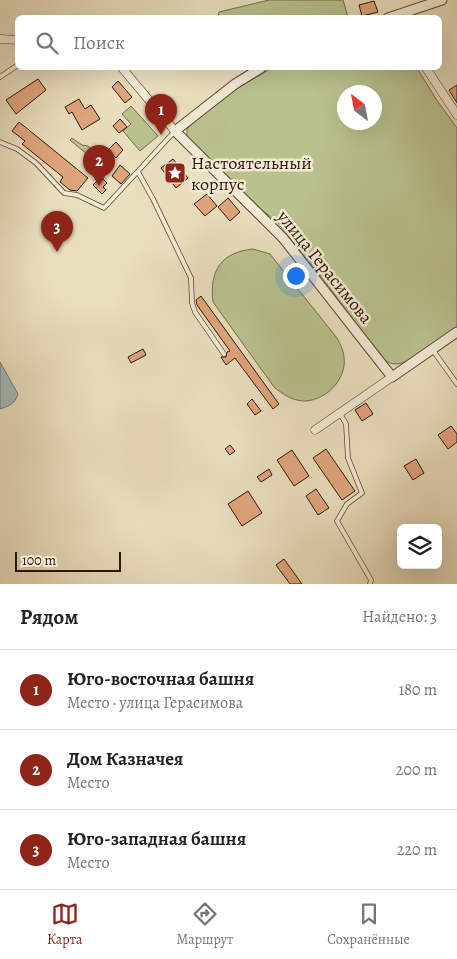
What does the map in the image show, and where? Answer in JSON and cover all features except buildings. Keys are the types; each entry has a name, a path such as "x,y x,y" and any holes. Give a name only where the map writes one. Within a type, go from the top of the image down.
{"street":[{"path":"397,15 442,0"},
{"path":"0,39 15,40"},
{"path":"124,70 175,131 235,84 259,70"},
{"path":"427,70 457,115"},
{"name":"улица Герасимова","path":"175,131 283,238 392,377"},
{"path":"316,430 457,332"}],"lane":[{"path":"0,77 15,67"},
{"path":"0,142 17,149 36,163 64,194 77,195 104,208 175,131"},
{"path":"138,172 191,278 192,303 196,312 224,354"},
{"path":"432,349 457,384"},
{"path":"340,413 346,424 348,458 362,493 347,504 336,521 371,580 370,584"}],"green space":[{"path":"269,0 343,0 347,15 218,15 219,12"},
{"path":"269,70 418,70 457,128 457,327 410,360 395,364 384,360 277,222 257,206 187,136 187,129 192,123 239,87"},
{"path":"131,106 158,136 140,151 123,131 131,124 122,114"},
{"path":"72,138 82,145 88,146 112,165 107,171 70,140"},
{"path":"253,249 270,254 337,338 343,352 343,370 340,378 329,391 314,400 296,400 274,387 213,302 213,281 220,265 233,254"}],"water":[{"path":"0,362 18,394 11,404 0,409"}],"place":[{"name":"Юго-восточная башня","path":"161,135"},
{"name":"Настоятельный корпус","path":"175,173"},
{"name":"Дом Казначея","path":"99,186"},
{"name":"Юго-западная башня","path":"57,252"}]}
